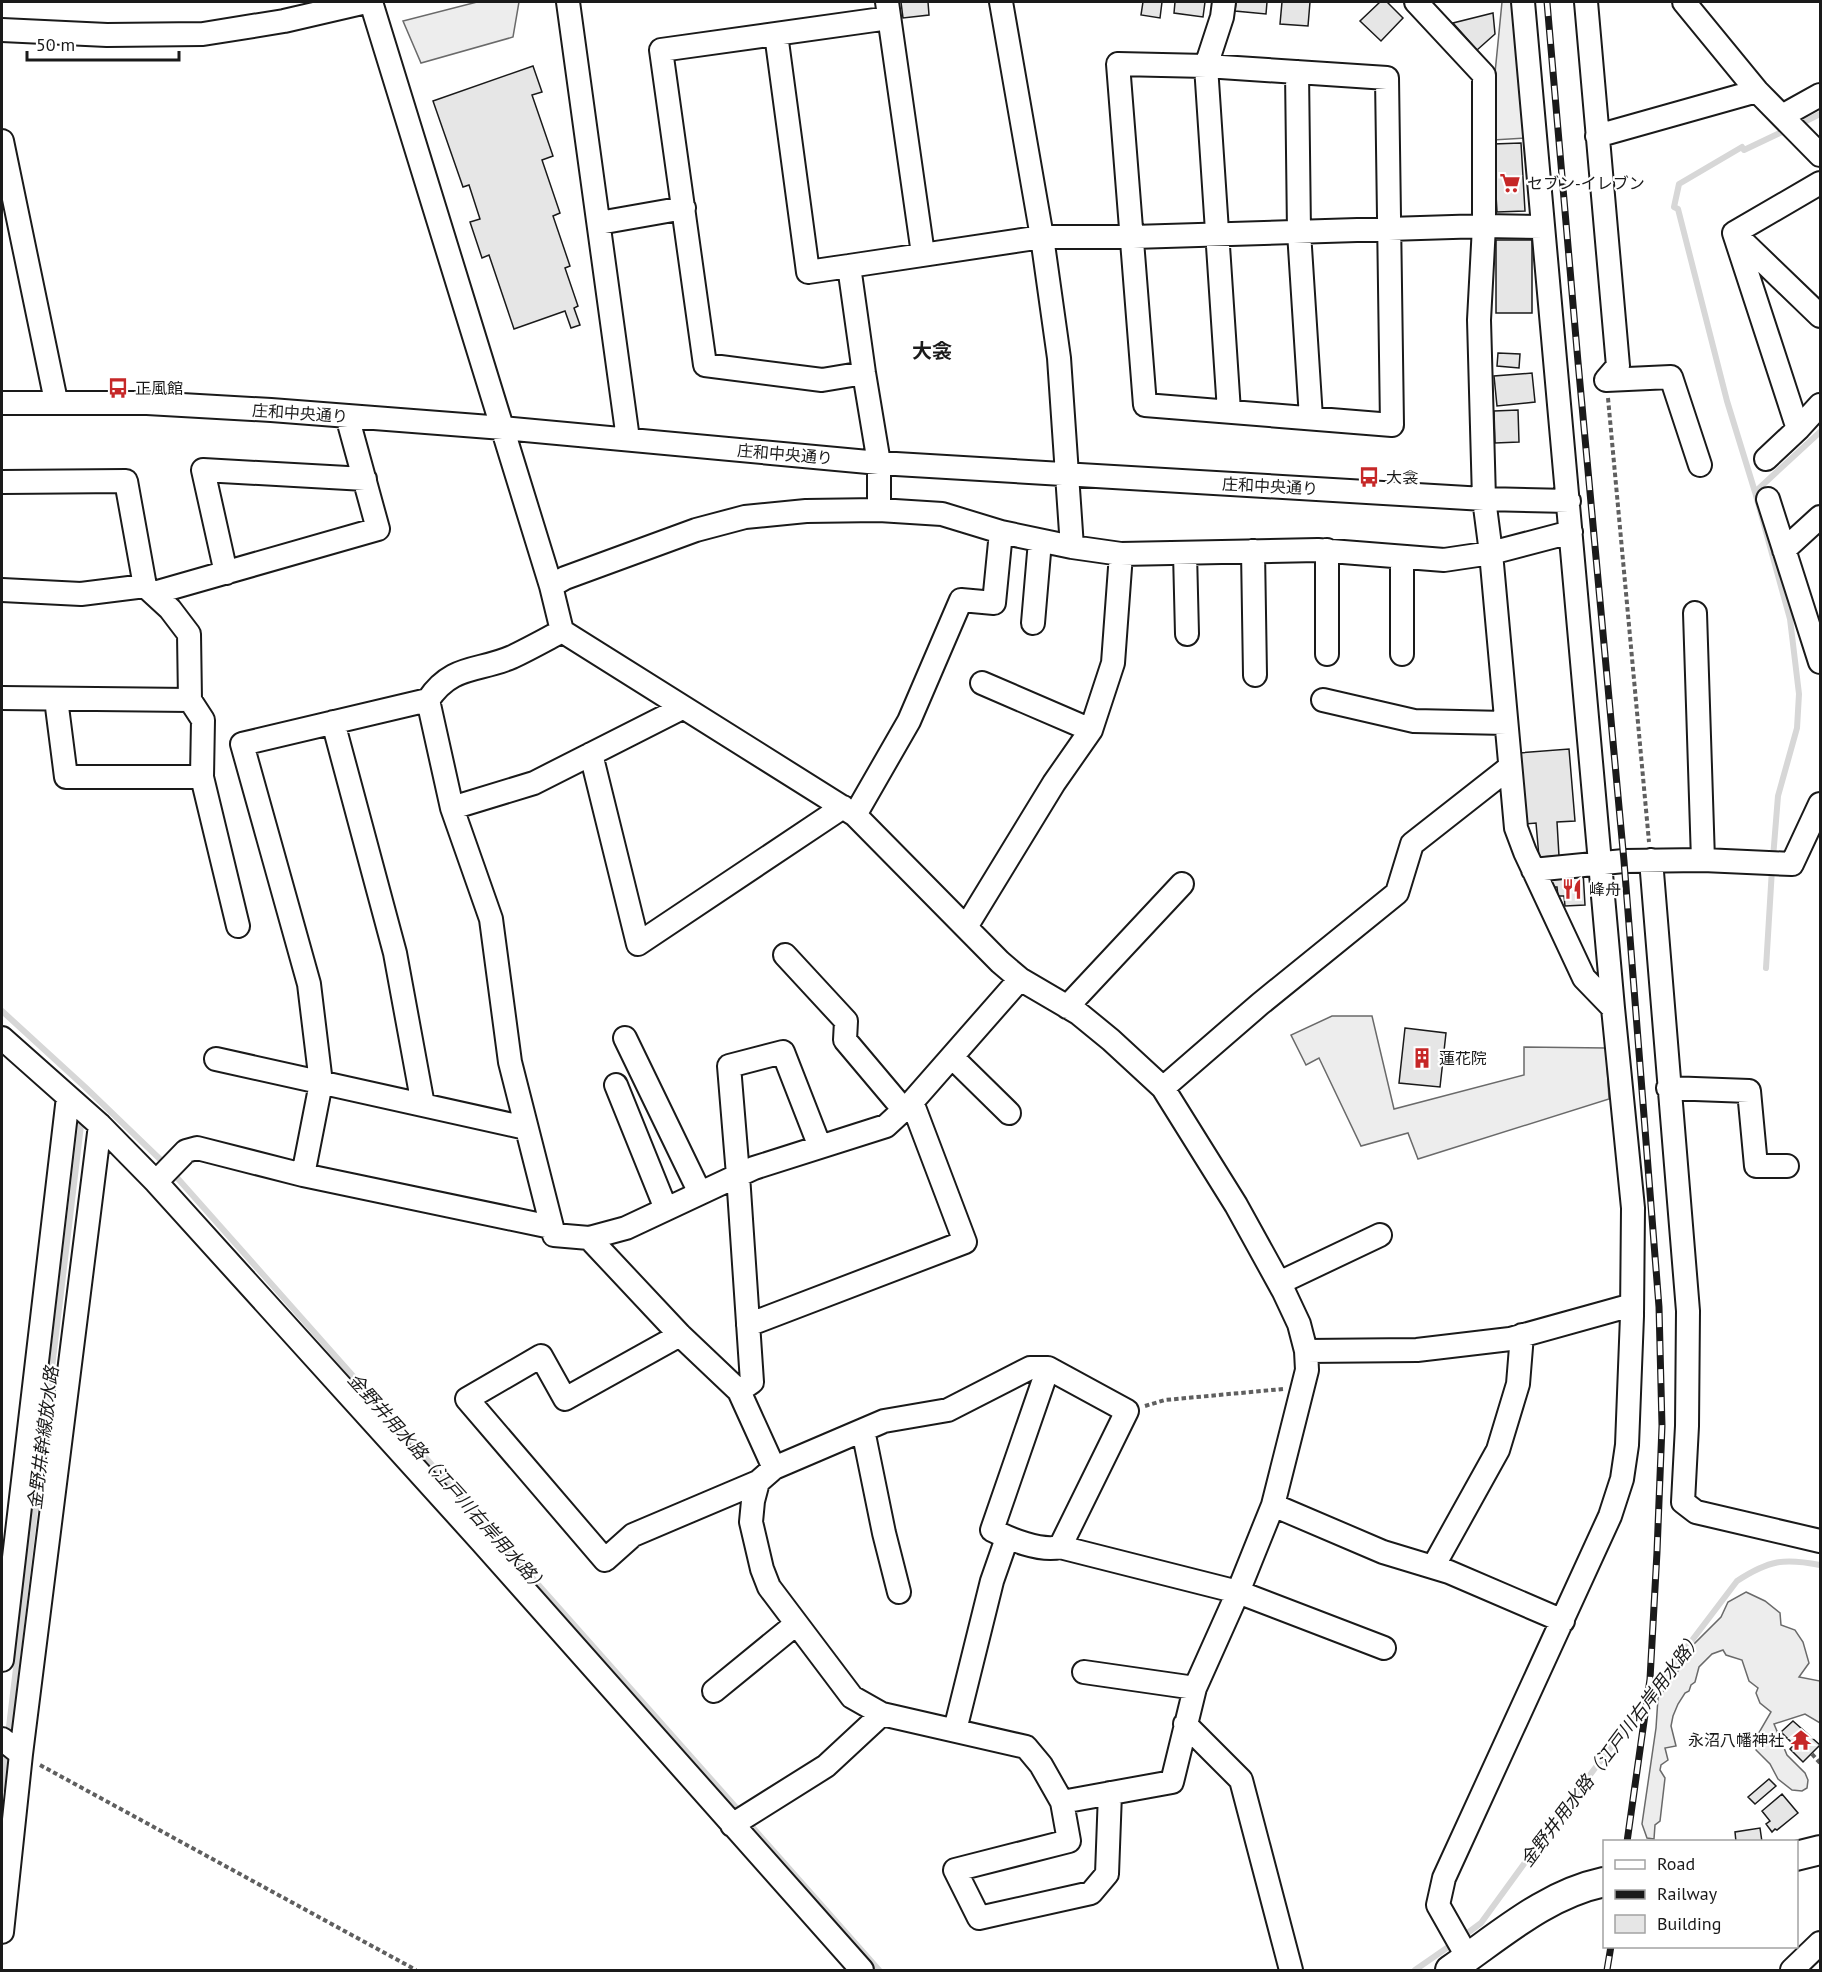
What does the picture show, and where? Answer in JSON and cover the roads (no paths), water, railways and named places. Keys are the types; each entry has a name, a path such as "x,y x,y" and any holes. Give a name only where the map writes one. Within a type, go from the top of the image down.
{"main road":[{"path":"1798,1856 1821,1850"},
{"path":"1459,1964 1538,1908 1568,1892 1603,1883"}],"street":[{"path":"2,30 108,36 203,34 284,21 366,2"},
{"path":"371,2 551,586 562,631 849,811 1000,962 1020,979 1067,1007 1111,1040 1163,1088 1236,1205 1279,1282 1299,1324 1306,1351 1307,1370 1273,1505 1238,1592 1195,1688 1172,1782 1062,1802"},
{"path":"568,2 628,439"},
{"path":"1001,2 1042,237 1059,358 1072,547"},
{"path":"1224,2 1222,17 1206,66 1229,411"},
{"path":"1416,2 1484,75 1489,97 1479,320 1484,499 1516,828 1533,870 1584,978 1612,1008"},
{"path":"1459,1964 1438,1899 1444,1878 1610,1516 1622,1479 1627,1445 1632,1305 1633,1208 1612,1008 1569,501 1525,65 1523,2"},
{"path":"1586,2 1618,366 1606,380 1671,377 1700,465"},
{"path":"1684,2 1757,91 1821,155"},
{"path":"864,373 822,380 705,365 661,50 776,34 888,10 923,254"},
{"path":"776,34 808,272 1042,237 1133,237 1484,226 1543,227"},
{"path":"1118,64 1206,66 1387,78 1392,425 1145,405 1118,64"},
{"path":"1297,72 1299,232 1311,418"},
{"path":"1598,136 1757,91"},
{"path":"1782,116 1821,95"},
{"path":"2,141 56,402"},
{"path":"1734,233 1821,183"},
{"path":"599,223 684,208"},
{"path":"1734,233 1821,316"},
{"path":"1734,233 1798,429"},
{"path":"849,266 879,463 879,510"},
{"name":"庄和中央通り","path":"2,403 147,403 271,410 503,428 879,463 1484,499 1569,501"},
{"path":"1766,459 1821,405"},
{"path":"2,590 81,594 150,590 226,573 378,530 347,417"},
{"path":"226,573 203,470 365,479"},
{"path":"2,482 126,481 150,590 170,609 189,634 190,700 203,720 202,777 238,926"},
{"path":"1768,499 1821,662"},
{"path":"551,586 565,578 685,534 745,517 806,511 879,510 942,514 1000,532 1040,541 1121,554 1327,550 1444,560 1491,553 1571,532"},
{"path":"1784,550 1821,518"},
{"path":"591,754 638,944 849,811 909,720 961,600 994,603 1000,532"},
{"path":"1033,622 1040,541"},
{"path":"1327,550 1327,654"},
{"path":"1253,551 1255,675"},
{"path":"1185,553 1187,634"},
{"path":"966,927 1054,783 1091,730 1113,663 1121,554"},
{"path":"1402,557 1402,654"},
{"path":"1695,613 1703,860"},
{"path":"303,1175 321,1083 309,984 243,744 428,700 437,686 447,678 511,657 562,631"},
{"path":"982,683 1091,730"},
{"path":"2,698 190,700"},
{"path":"56,699 66,777 202,777"},
{"path":"428,700 452,808 491,920 510,1062 554,1235 589,1238 626,1228 754,1168 886,1126 908,1106 952,1058 1020,979"},
{"path":"1323,700 1414,721 1506,723"},
{"path":"452,808 534,783 682,708"},
{"path":"333,722 395,953 423,1106"},
{"path":"1163,1088 1260,1004 1397,893 1412,844 1510,767"},
{"path":"1533,870 1651,860 1792,864 1821,804"},
{"path":"1651,860 1688,1311 1687,1426 1683,1502 1696,1512 1821,1541"},
{"path":"1067,1007 1182,884"},
{"path":"748,1325 965,1242 908,1106 845,1040 846,1021 785,955"},
{"path":"2,1038 100,1125 156,1182 481,1541 862,1971"},
{"path":"625,1038 700,1193"},
{"path":"739,1391 752,1383 729,1066 783,1052 820,1147"},
{"path":"952,1058 1009,1113"},
{"path":"216,1059 526,1128"},
{"path":"615,1084 666,1209"},
{"path":"1668,1088 1749,1091 1756,1166 1786,1166"},
{"path":"2,1660 68,1097"},
{"path":"2,1932 21,1754 100,1125"},
{"path":"156,1182 186,1151 197,1148 303,1175 551,1227"},
{"path":"1279,1282 1380,1235"},
{"path":"589,1238 680,1335 739,1391 766,1475 753,1501 751,1522 757,1550 770,1587 795,1624 852,1697 882,1714 1026,1747 1041,1765 1062,1802 1069,1841 955,1870 979,1918 1090,1893 1107,1874 1110,1793"},
{"path":"1306,1351 1417,1350 1510,1339 1632,1305"},
{"path":"680,1335 565,1399 541,1356 467,1399 605,1560 633,1535 863,1430 884,1421 948,1410 1030,1368 1048,1368 1127,1411 1060,1547"},
{"path":"1433,1567 1498,1450 1518,1384 1522,1335"},
{"path":"1048,1368 992,1530 1007,1538 1051,1549 1060,1547 1238,1592 1384,1648"},
{"path":"863,1430 884,1533 899,1592"},
{"path":"1273,1505 1383,1552 1449,1572 1563,1621"},
{"path":"955,1730 992,1581 1007,1538"},
{"path":"714,1691 795,1624"},
{"path":"1084,1671 1195,1688"},
{"path":"732,1825 826,1766 882,1714"},
{"path":"1185,1724 1241,1780 1291,1971"},
{"path":"2,1739 21,1754"},
{"path":"1792,1971 1821,1943"}],"waterway":[{"path":"1804,122 1820,114"},
{"path":"1773,858 1778,796 1797,728 1799,694 1790,619 1727,401 1678,209 1674,207 1679,184 1742,147 1744,150 1784,131"},
{"path":"1755,492 1820,432"},
{"path":"1766,968 1772,869"},
{"name":"金野井用水路（江戸川右岸用水路）","path":"2,1011 165,1164"},
{"name":"金野井幹線放水路","path":"8,1735 82,1117"},
{"name":"金野井用水路（江戸川右岸用水路）","path":"172,1172 741,1813"},
{"name":"金野井用水路（江戸川右岸用水路）","path":"1462,1937 1481,1923 1558,1817 1737,1581 1758,1569 1777,1562 1820,1565"},
{"name":"金野井幹線放水路","path":"2,1789 6,1749"},
{"name":"金野井用水路（江戸川右岸用水路）","path":"747,1821 879,1970"},
{"name":"金野井用水路（江戸川右岸用水路）","path":"1415,1970 1454,1943"}],"railway":[{"path":"1547,2 1624,861 1659,1307 1662,1426 1650,1679 1627,1840"},
{"path":"1607,1970 1611,1948"}],"place":[{"name":"セブン-イレブン","path":"1510,183"},
{"name":"正風館","path":"118,388"},
{"name":"大衾","path":"1369,477"},
{"name":"峰舟","path":"1572,889"},
{"name":"蓮花院","path":"1422,1058"},
{"name":"永沼八幡神社","path":"1801,1740"}],"district":[{"name":"大衾","path":"932,351"}]}
